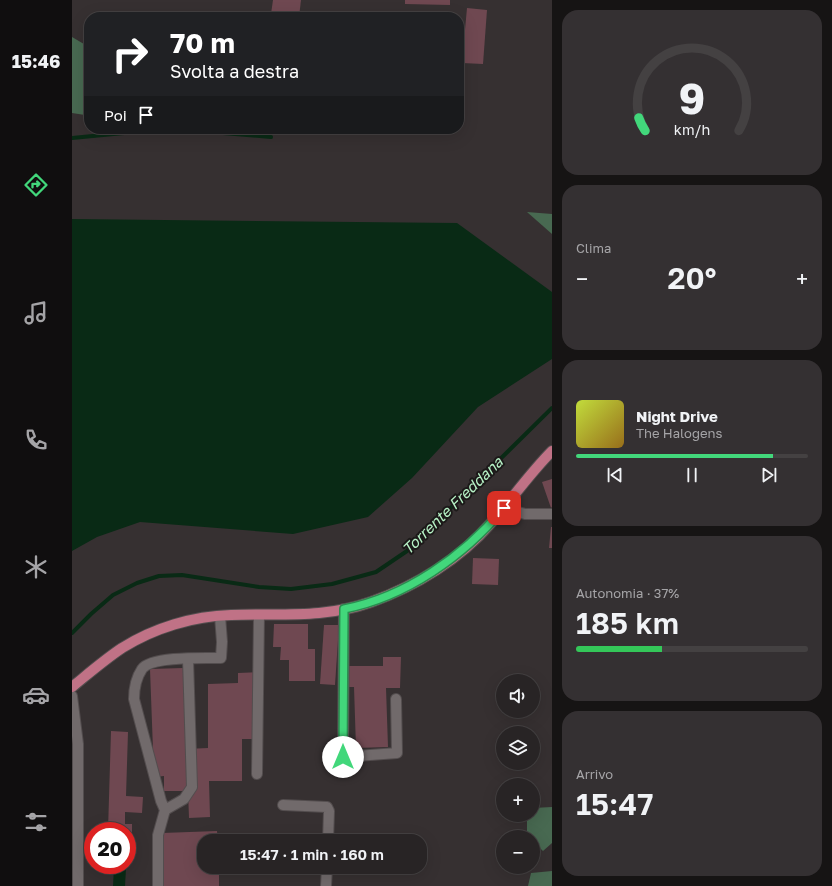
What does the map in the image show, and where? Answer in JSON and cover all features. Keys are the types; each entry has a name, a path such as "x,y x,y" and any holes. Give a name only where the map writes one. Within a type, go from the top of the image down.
{"main road":[{"path":"72,687 122,648 141,638 179,623 230,615 310,614 344,609 371,602 389,594 442,567 468,546 491,524 540,463 552,451"}],"street":[{"path":"504,508 525,514 552,514"},
{"path":"344,609 343,757 397,753 396,699"},
{"path":"257,774 259,615"},
{"path":"158,886 158,835 165,810 161,801 134,699 134,688 142,668 148,664 161,660 220,658 222,642 220,616"},
{"path":"165,810 184,799 192,787 188,659"},
{"path":"72,696 78,744 78,886"},
{"path":"283,805 327,806 330,811 328,834"},
{"path":"326,886 327,874"}],"shaded area":[{"path":"72,37 84,44 84,115 72,113"},
{"path":"527,212 552,214 552,234"},
{"path":"72,219 457,223 552,292 552,359 478,407 412,478 368,517 293,534 140,522 97,537 72,551"},
{"path":"552,807 552,843 543,851 540,848 540,830 527,830 527,822 540,822 540,808"},
{"path":"552,871 552,886 528,886 531,874 540,874 540,872"},
{"path":"114,874 126,874 125,886 113,886"}],"building":[{"path":"273,0 301,0 300,12 271,12"},
{"path":"405,0 450,0 450,5 405,4"},
{"path":"467,8 487,10 483,64 464,63 464,41"},
{"path":"552,479 552,507 551,508 542,482"},
{"path":"551,527 552,548 549,548"},
{"path":"473,558 499,559 498,585 472,584"},
{"path":"274,624 308,624 308,649 315,649 315,681 289,681 289,660 280,660 281,647 273,647"},
{"path":"324,625 339,625 335,685 320,684"},
{"path":"383,657 401,657 400,688 386,688 388,747 356,748 354,687 348,687 349,666 383,666"},
{"path":"183,668 186,749 208,748 208,684 238,683 238,673 263,672 263,739 242,739 242,781 209,781 210,817 189,818 188,791 164,791 164,776 154,777 150,669"},
{"path":"111,731 128,732 126,796 143,797 142,813 125,812 125,822 108,822"},
{"path":"217,831 217,834 197,834 197,874 219,874 219,886 164,886 162,833"},
{"path":"291,874 318,874 318,875"}],"waterway":[{"path":"72,138 114,134"},
{"path":"235,134 271,137"},
{"name":"Torrente Freddana","path":"72,633 113,595 137,583 159,576 182,575 259,587 291,589 332,584 376,572 407,551 552,408"}],"route":[{"path":"343,757 344,609 371,602 407,586 442,567 468,546 491,524 504,508"}]}
